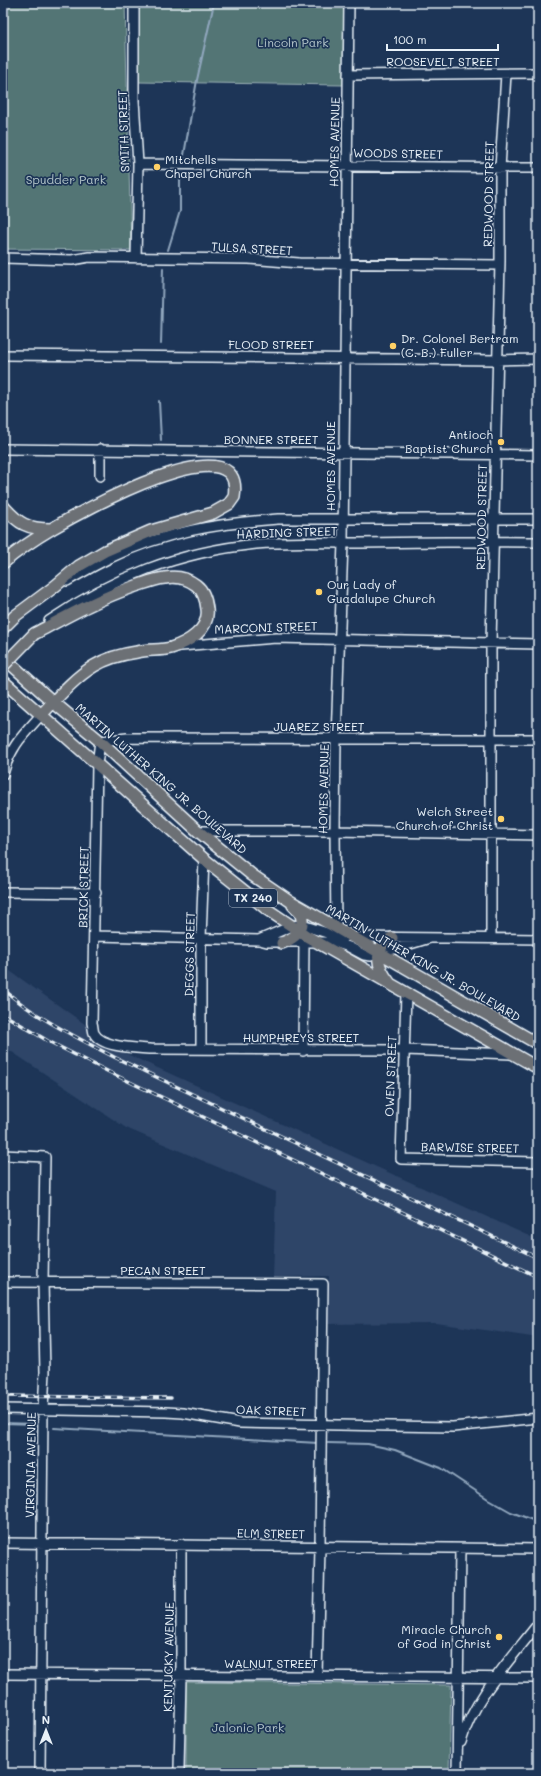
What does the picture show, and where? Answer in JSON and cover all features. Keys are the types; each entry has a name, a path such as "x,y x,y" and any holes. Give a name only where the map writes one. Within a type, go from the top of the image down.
{"main road":[{"path":"3,563 51,529 84,510 134,486 185,469 205,465 216,466 224,469 231,474 234,480 234,497 222,509 151,532 106,551 79,566 15,616 3,628"},
{"path":"3,506 15,520 24,526 38,529 51,529"},
{"path":"3,666 34,634 88,605 117,592 148,582 164,578 177,577 187,580 197,586 203,594 207,613 203,625 195,636 170,648"},
{"name":"MARCONI STREET","path":"41,715 74,681 95,666 114,658 138,651 170,648"},
{"name":"MARTIN LUTHER KING JR. BOULEVARD","path":"3,657 53,702 100,741 198,831 290,902 538,1044"},
{"name":"TX 240","path":"3,681 204,859 268,910 298,927 318,942 389,984 538,1068"},
{"path":"282,943 292,940 297,935 301,915 290,902"},
{"path":"389,984 382,974 378,962 379,953 386,941 392,938"}],"street":[{"name":"SMITH STREET","path":"134,3 134,100 138,164 136,258"},
{"name":"HOMES AVENUE","path":"336,928 336,739 343,543 349,3"},
{"name":"ROOSEVELT STREET","path":"348,75 538,73"},
{"name":"REDWOOD STREET","path":"491,938 491,643 500,265 500,168 506,74"},
{"name":"WOODS STREET","path":"138,164 538,168"},
{"name":"TULSA STREET","path":"3,258 72,260 89,257 249,259 299,263 500,265"},
{"name":"FLOOD STREET","path":"3,355 497,360 538,359"},
{"name":"BONNER STREET","path":"3,449 538,455"},
{"path":"100,449 100,476"},
{"name":"HARDING STREET","path":"54,587 111,557 151,541 182,532 242,522 278,519 538,519"},
{"name":"HARDING STREET","path":"34,634 48,622 90,595 144,569 177,558 219,549 257,544 538,542"},
{"name":"MARCONI STREET","path":"170,648 195,644 276,638 538,644"},
{"path":"3,774 11,750 41,715"},
{"name":"JUAREZ STREET","path":"100,741 127,738 538,739"},
{"name":"BRICK STREET","path":"94,1033 92,1024 96,893 97,764 100,741"},
{"path":"198,831 335,831 538,835"},
{"name":"DEGGS STREET","path":"201,1049 201,938 204,859"},
{"path":"3,892 96,893"},
{"path":"259,940 298,927 352,937 538,939"},
{"path":"95,936 259,940 282,943 334,942 349,947 364,955 371,956 430,938"},
{"path":"303,1051 304,943"},
{"name":"OWEN STREET","path":"401,1159 406,993"},
{"name":"HUMPHREYS STREET","path":"94,1033 100,1039 125,1047 303,1051 405,1050 512,1054"},
{"name":"VIRGINIA AVENUE","path":"3,1155 45,1157 43,1282 45,1356 43,1409 40,1773"},
{"name":"BARWISE STREET","path":"401,1159 538,1162"},
{"name":"PECAN STREET","path":"3,1282 324,1284 322,1424"},
{"name":"OAK STREET","path":"3,1409 183,1413 240,1423 453,1427 538,1418"},
{"path":"317,1676 322,1424"},
{"name":"ELM STREET","path":"3,1542 538,1549"},
{"name":"KENTUCKY AVENUE","path":"179,1769 182,1544"},
{"path":"457,1773 460,1549"},
{"path":"458,1753 463,1734 471,1718 497,1677 538,1624"},
{"name":"WALNUT STREET","path":"3,1674 538,1678"}],"shaded area":[{"path":"3,966 89,1027 118,1050 538,1240 538,1338 436,1323 328,1324 329,1276 273,1277 276,1192 126,1128 3,1046"}],"green space":[{"name":"Spudder Park","path":"3,3 125,3 131,250 3,249"},
{"name":"Lincoln Park","path":"139,3 344,3 343,85 139,82"},
{"name":"Jalonic Park","path":"186,1682 451,1685 449,1773 186,1773"}],"waterway":[{"path":"184,155 197,80 214,3"},
{"path":"168,250 180,211 180,175"},
{"path":"161,344 163,268"},
{"path":"159,401 161,440"},
{"path":"3,1423 36,1424"},
{"path":"54,1428 318,1443"},
{"path":"328,1443 368,1444 395,1450 441,1468 488,1499 511,1512 538,1522"}],"railway":[{"path":"3,989 43,1018 114,1057 538,1258"},
{"path":"3,1014 48,1041 109,1072 538,1277"},
{"path":"3,1396 171,1398"}],"place":[{"name":"Mitchells Chapel Church","path":"157,167"},
{"name":"Dr. Colonel Bertram (C. B.) Fuller","path":"393,346"},
{"name":"Antioch Baptist Church","path":"501,442"},
{"name":"Our Lady of Guadalupe Church","path":"319,592"},
{"name":"Welch Street Church of Christ","path":"501,819"},
{"name":"Miracle Church of God in Christ","path":"499,1637"}]}
